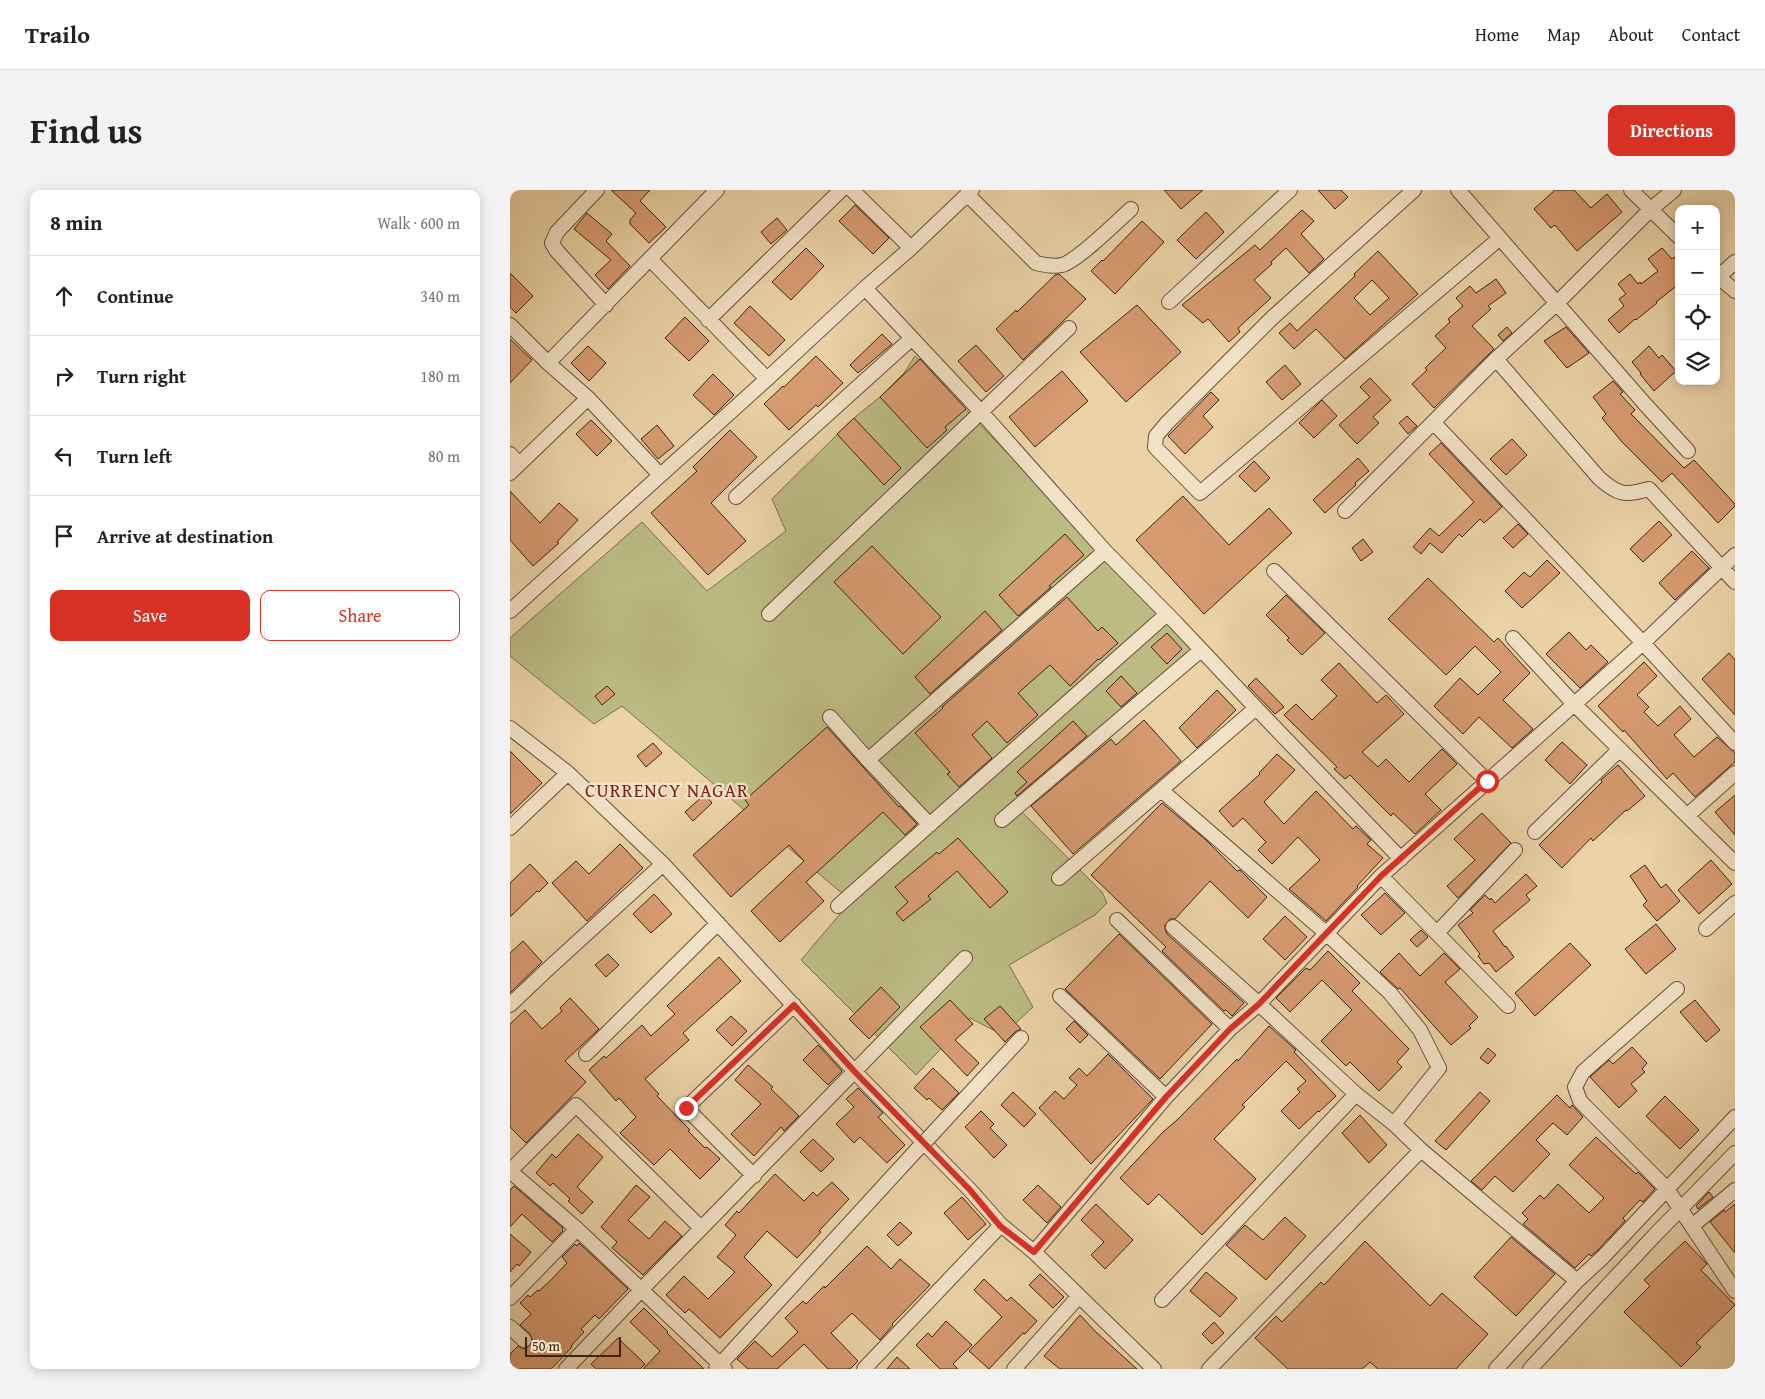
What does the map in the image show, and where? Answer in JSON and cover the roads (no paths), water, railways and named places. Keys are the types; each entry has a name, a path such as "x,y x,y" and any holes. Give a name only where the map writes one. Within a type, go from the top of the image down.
{"street":[{"path":"597,190 556,232 552,243 556,250 606,305"},
{"path":"548,363 717,190"},
{"path":"708,320 840,190"},
{"path":"852,190 911,248"},
{"path":"1169,302 1290,190"},
{"path":"1414,190 1272,318 1156,436 1156,447 1200,493 1500,238"},
{"path":"1458,190 1688,451"},
{"path":"1632,190 1675,233"},
{"path":"1345,511 1496,359 1651,209 1674,190"},
{"path":"510,611 767,380 970,192 1036,263 1050,267 1065,265 1131,209"},
{"path":"650,259 767,380"},
{"path":"1720,274 1735,262"},
{"path":"1720,278 1735,291"},
{"path":"865,288 982,413 1105,551 1402,858"},
{"path":"510,325 548,363 588,398 660,475"},
{"path":"769,614 1069,328"},
{"path":"736,497 911,339"},
{"path":"1496,359 1599,478 1610,488 1619,492 1632,494 1649,489 1735,582"},
{"path":"513,464 588,398"},
{"path":"1434,423 1643,643 1735,743"},
{"path":"868,760 1105,551"},
{"path":"1037,1248 1166,1097 1230,1029 1259,1004 1381,876 1643,643 1735,555"},
{"path":"1274,571 1487,781"},
{"path":"838,906 1167,614"},
{"path":"1514,638 1574,704 1735,863"},
{"path":"1002,820 1201,650"},
{"path":"1060,878 1256,708"},
{"path":"830,716 868,760 930,825"},
{"path":"510,728 568,773 663,864 857,1070 1000,1226 1037,1248 1078,1296 1154,1369"},
{"path":"1535,832 1620,749"},
{"path":"510,828 568,773"},
{"path":"1688,815 1735,773"},
{"path":"1161,790 1326,933 1390,993 1420,1030 1439,1068 1394,1124"},
{"path":"1436,933 1516,850"},
{"path":"510,1006 663,864"},
{"path":"1381,876 1508,1006"},
{"path":"1706,929 1735,903"},
{"path":"1117,920 1230,1029"},
{"path":"586,1054 718,924"},
{"path":"1173,927 1356,1094 1394,1124 1421,1150 1577,1281"},
{"path":"566,1369 965,958"},
{"path":"1677,989 1583,1072 1575,1087 1580,1101 1667,1189 1735,1291"},
{"path":"1060,996 1166,1097"},
{"path":"754,1176 686,1108 794,1005"},
{"path":"702,1228 576,1105 510,1171 577,1228 642,1289 720,1367 922,1143 936,1131 1022,1038"},
{"path":"1162,1300 1356,1094"},
{"path":"1496,1369 1577,1281 1603,1257 1735,1117"},
{"path":"1209,1369 1421,1150"},
{"path":"1530,1369 1735,1153"},
{"path":"1692,1226 1735,1190"},
{"path":"864,1369 1000,1226"},
{"path":"510,1298 577,1228"},
{"path":"1014,1369 1078,1296"},
{"path":"510,1327 524,1340"}],"district":[{"name":"CURRENCY NAGAR","path":"667,790"}]}
